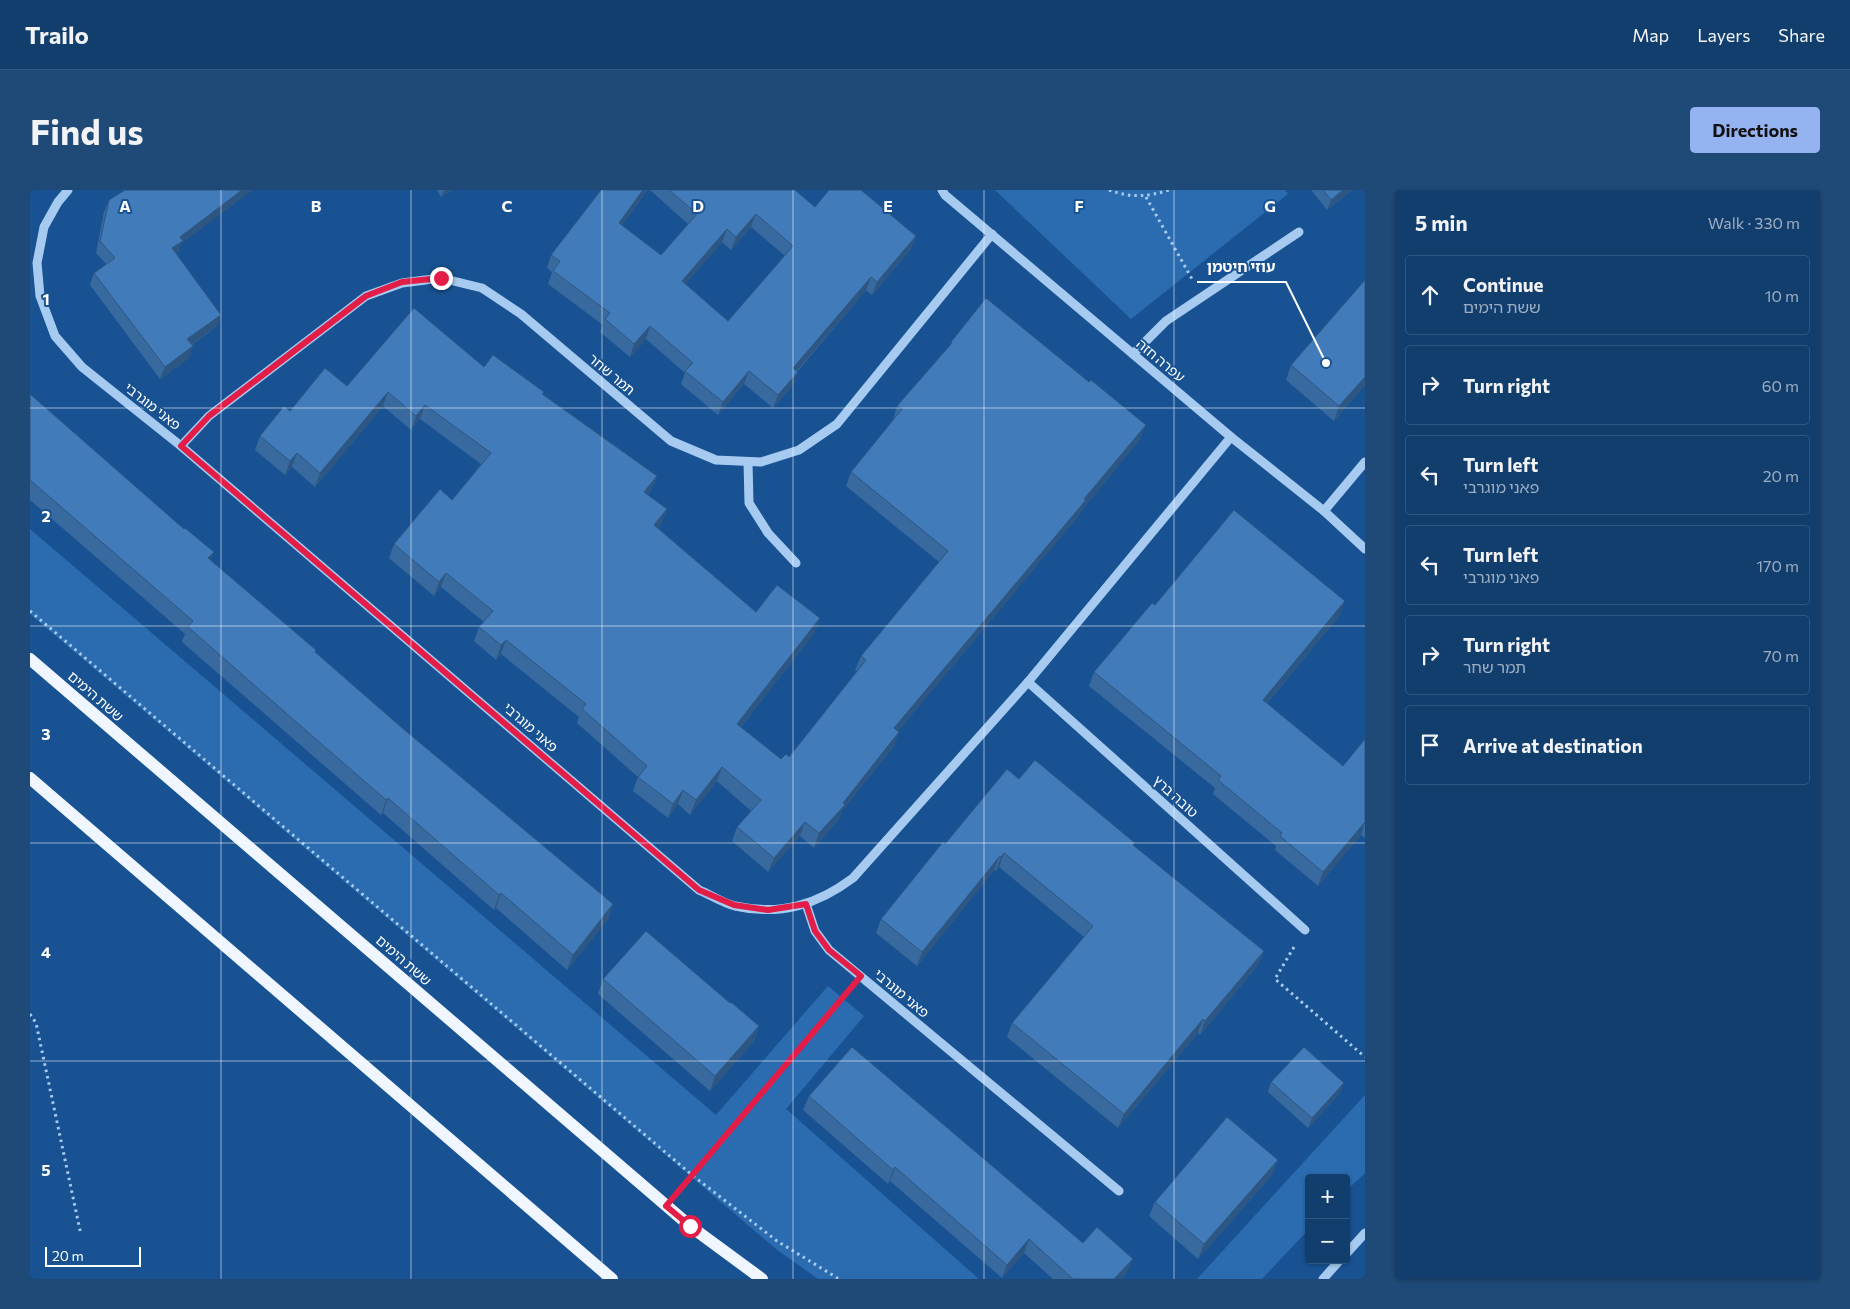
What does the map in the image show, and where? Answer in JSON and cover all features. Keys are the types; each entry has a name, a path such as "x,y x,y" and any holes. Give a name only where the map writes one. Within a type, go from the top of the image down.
{"main road":[{"name":"ששת הימים","path":"30,659 666,1206 762,1279"},
{"path":"30,778 612,1279"}],"street":[{"name":"פאני מוגרבי","path":"68,190 58,202 44,227 33,262 40,296 55,336 82,367 181,446 699,890 734,905 768,910 806,904 815,931 829,950 1119,1191"},
{"name":"עפרה חזה","path":"942,190 945,195 1231,437 1324,511 1365,549"},
{"path":"1133,354 1166,321 1298,232"},
{"name":"תמר שחר","path":"181,446 209,416 366,296 402,282 441,278 482,288 521,314 671,441 716,460 760,462 799,450 837,424 992,234"},
{"path":"806,904 835,891 853,878 1028,682 1231,437"},
{"path":"748,462 749,503 768,533 796,563"},
{"path":"1324,511 1365,462"},
{"name":"טובה ברץ","path":"1028,682 1305,930"},
{"path":"1350,1250 1365,1233"},
{"path":"1323,1279 1336,1264"}],"path":[{"path":"1109,190 1123,195 1146,196 1169,190"},
{"path":"1146,196 1202,297"},
{"path":"30,611 692,1175 777,1241 839,1279"},
{"path":"1305,930 1275,979 1365,1058"},
{"path":"666,1206 861,976"},
{"path":"30,1014 36,1023 80,1235"}],"shaded area":[{"path":"995,190 1285,190 1288,194 1131,319"},
{"path":"30,529 716,1115 828,986 864,1016 786,1109 979,1279 818,1279 776,1249 30,614"},
{"path":"1365,1095 1365,1173 1350,1187 1350,1174 1305,1174 1305,1233 1262,1279 1197,1279"}],"building":[{"path":"125,190 242,190 180,237 183,241 172,248 221,315 187,339 193,346 165,367 94,273 115,258 100,241 109,200"},
{"path":"601,190 643,190 619,223 661,255 697,214 669,190 795,190 815,207 829,190 861,190 916,236 877,282 871,277 793,368 798,372 778,395 749,371 723,402 685,371 693,363 650,326 634,344 605,319 610,313 553,271 560,261 551,255","holes":["756,214 793,246 728,321 682,281 727,229 736,237"]},
{"path":"1323,190 1343,190 1331,200"},
{"path":"1365,280 1365,377 1339,406 1291,365"},
{"path":"986,298 1089,382 1091,380 1146,425 1084,499 1086,500 894,728 899,732 843,803 845,805 819,833 805,822 774,858 737,827 761,800 722,767 696,800 683,790 673,804 638,777 647,766 582,709 586,704 506,640 501,645 479,627 493,611 446,573 439,582 394,544 440,489 452,500 491,453 425,405 416,416 388,392 320,473 297,453 290,461 260,436 284,406 290,411 325,368 347,386 414,308 484,367 493,355 544,392 542,394 657,476 644,492 667,509 654,525 756,612 777,585 820,618 737,724 781,759 786,754 789,757 866,660 861,656 948,551 851,472 902,409 897,406 952,343"},
{"path":"30,394 184,529 214,552 208,558 316,650 315,652 401,727 613,904 573,955 501,893 499,895 388,798 386,800 302,727 188,627 193,621 30,480"},
{"path":"1234,510 1345,601 1263,700 1343,766 1365,739 1365,822 1323,872 1280,836 1282,833 1218,780 1221,776 1094,672 1152,603 1155,605"},
{"path":"1035,760 1135,843 1133,845 1264,951 1205,1021 1203,1019 1124,1114 1012,1023 1093,926 1004,853 922,952 881,919 943,842 945,844 1007,769 1019,779"},
{"path":"646,931 759,1026 715,1076 603,979"},
{"path":"852,1047 1083,1243 1097,1227 1133,1259 1114,1279 1073,1279 1029,1239 1007,1265 895,1167 893,1170 809,1096"},
{"path":"1304,1047 1344,1083 1312,1118 1271,1082"},
{"path":"1227,1117 1278,1160 1204,1244 1155,1202"}],"place":[{"name":"עוזי חיטמן","path":"1326,363"}],"route":[{"path":"441,278 402,282 366,296 209,416 181,446 699,890 734,905 768,910 806,904 815,931 829,950 861,976 666,1206 690,1226"}]}
